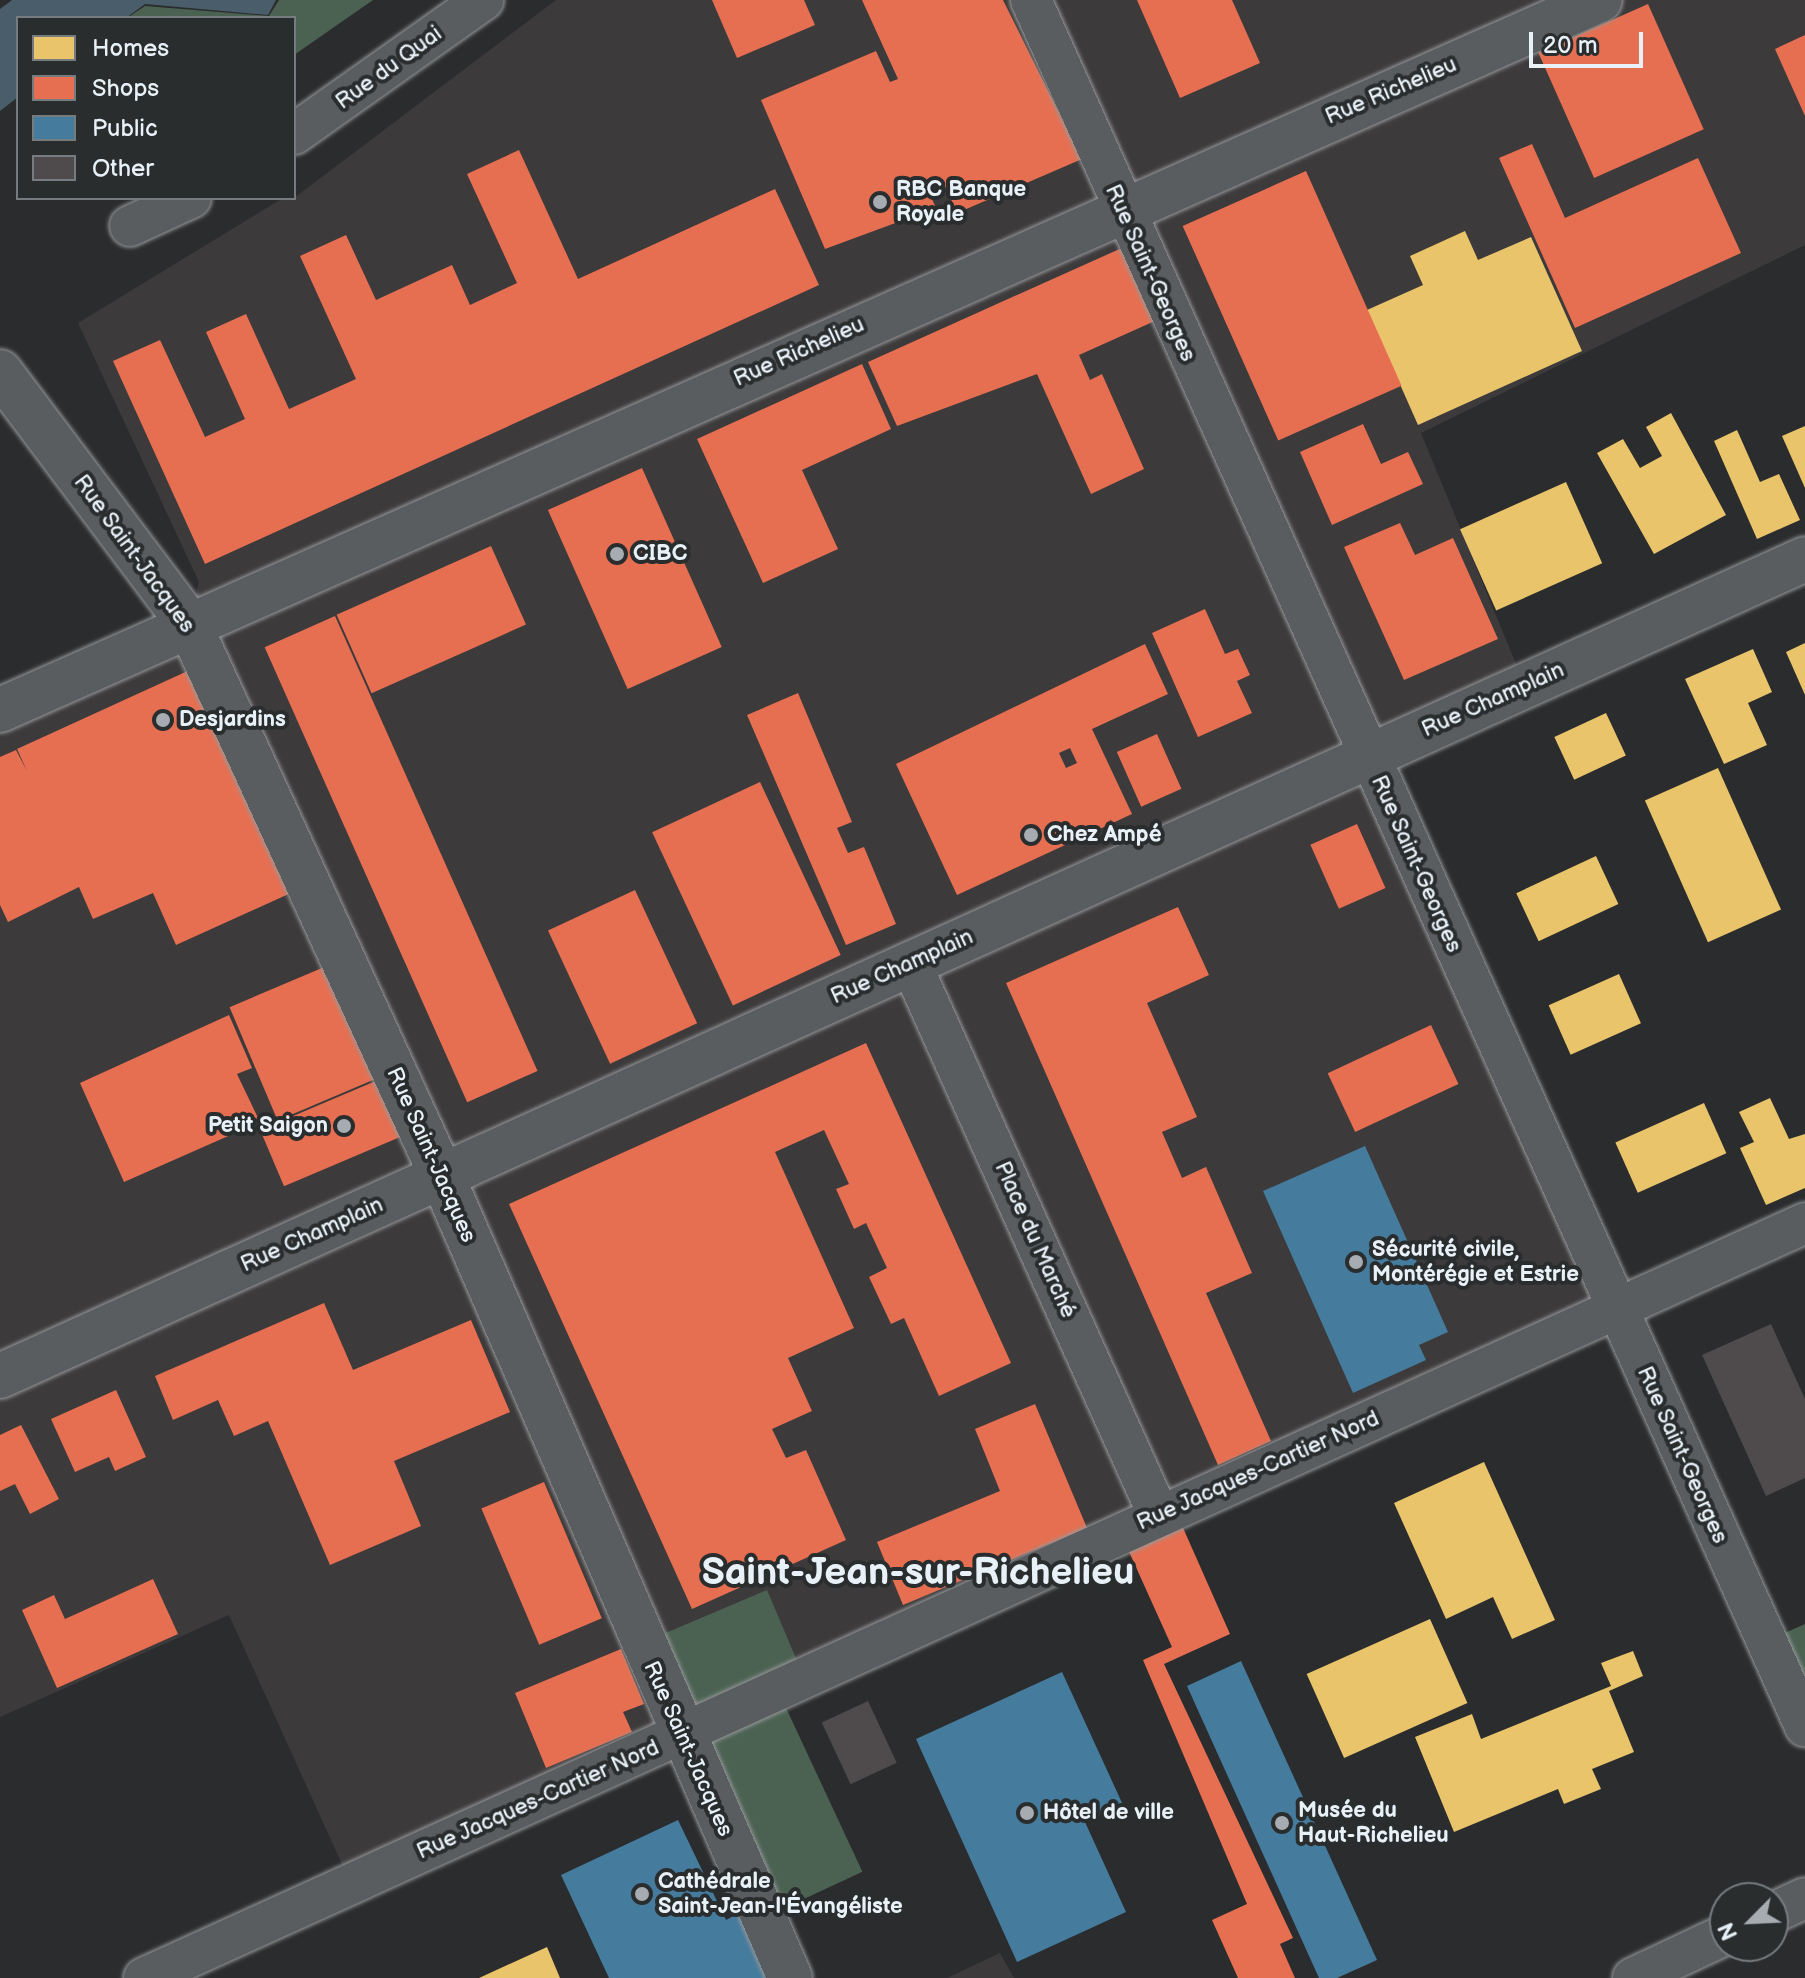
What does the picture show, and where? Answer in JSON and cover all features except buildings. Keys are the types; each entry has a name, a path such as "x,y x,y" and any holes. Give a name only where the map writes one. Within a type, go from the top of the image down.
{"street":[{"name":"Rue du Quai","path":"296,133 483,0"},
{"name":"Rue Saint-Georges","path":"1031,0 1120,209 1805,1726"},
{"name":"Rue Richelieu","path":"0,710 1120,209 1600,0"},
{"path":"130,226 187,200"},
{"name":"Rue Saint-Jacques","path":"0,372 189,624 442,1176 681,1735 790,1978"},
{"name":"Rue Champlain","path":"0,1376 1805,559"},
{"name":"Place du Marché","path":"911,964 1159,1516"},
{"name":"Rue Jacques-Cartier Nord","path":"144,1978 1805,1223"},
{"path":"1633,1978 1709,1942"}],"shaded area":[{"path":"556,0 1805,0 1805,245 1421,433 1525,686 1368,757 1617,1308 351,1884 229,1615 0,1717 0,710 188,624 199,582 78,323 280,200 296,200 296,196"},
{"path":"1000,1953 1014,1978 947,1978"}],"green space":[{"path":"279,0 373,0 296,54 296,16 269,16"},
{"path":"145,6 269,16 130,16"},
{"path":"767,1590 800,1667 687,1715 654,1638"},
{"path":"1805,1624 1805,1726 1767,1641"},
{"path":"780,1695 862,1872 775,1912 693,1736"}],"water":[{"path":"12,0 276,0 268,15 145,4 129,16 16,16 16,99 0,111 0,9"}],"place":[{"name":"RBC Banque Royale","path":"880,202"},
{"name":"CIBC","path":"617,554"},
{"name":"Desjardins","path":"163,720"},
{"name":"Chez Ampé","path":"1031,835"},
{"name":"Petit Saigon","path":"344,1126"},
{"name":"Sécurité civile, Montérégie et Estrie","path":"1356,1262"},
{"name":"Hôtel de ville","path":"1027,1813"},
{"name":"Musée du Haut-Richelieu","path":"1282,1823"},
{"name":"Cathédrale Saint-Jean-l'Évangéliste","path":"642,1894"}],"district":[{"name":"Saint-Jean-sur-Richelieu","path":"918,1573"}]}
